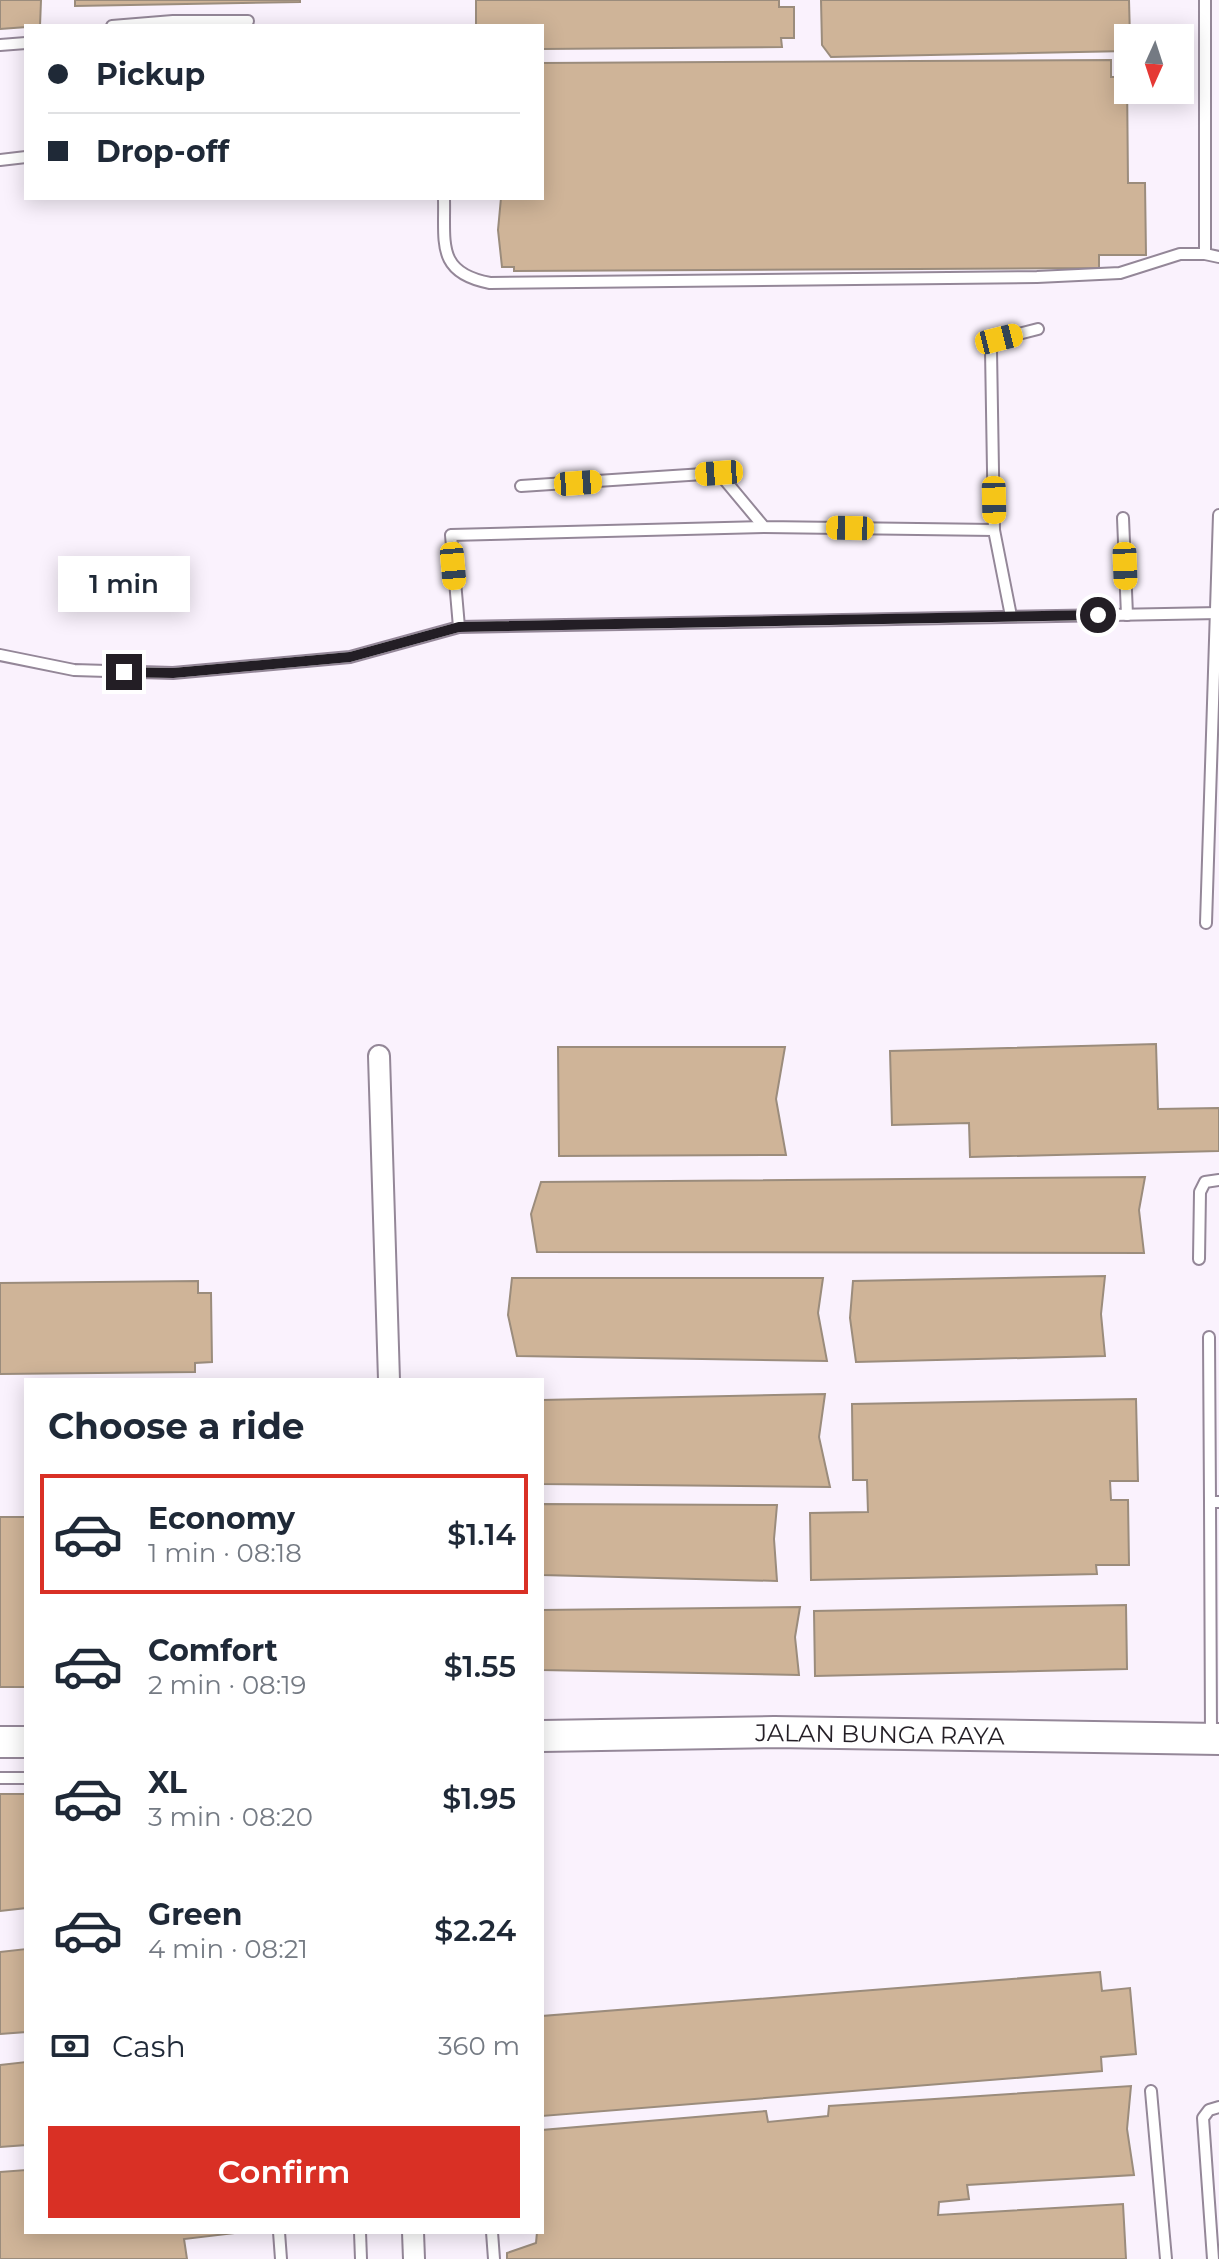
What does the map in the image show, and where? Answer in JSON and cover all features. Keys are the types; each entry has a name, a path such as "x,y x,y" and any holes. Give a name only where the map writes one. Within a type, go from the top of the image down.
{"street":[{"path":"379,1056 389,1378"},
{"name":"JALAN BUNGA RAYA","path":"544,1736 774,1732 1215,1739"},
{"path":"0,1742 24,1742"},
{"path":"413,2234 414,2259"}],"lane":[{"path":"1205,0 1205,254"},
{"path":"136,24 248,21"},
{"path":"0,45 24,43"},
{"path":"0,160 24,157"},
{"path":"444,200 445,252 451,266 473,280 490,283 1037,277 1120,273 1180,254 1219,257"},
{"path":"1011,616 994,530 991,350 999,339 1038,329"},
{"path":"521,486 719,473 764,527"},
{"path":"1206,923 1213,872 1219,515"},
{"path":"1123,518 1127,615"},
{"path":"459,627 451,535 764,527 994,530"},
{"path":"0,655 74,670 173,673 350,657 459,627 1217,613"},
{"path":"1199,1259 1200,1192 1205,1182 1219,1180"},
{"path":"1209,1337 1214,1502 1215,1739"},
{"path":"0,1778 24,1778"},
{"path":"1151,2091 1166,2259"},
{"path":"1213,2259 1203,2118 1209,2110 1219,2107"},
{"path":"279,2234 281,2259"},
{"path":"360,2234 361,2259"},
{"path":"492,2234 494,2259"}],"building":[{"path":"0,0 41,0 40,24 0,29"},
{"path":"75,0 300,0 300,2 75,6"},
{"path":"476,0 779,0 779,7 794,7 794,38 781,38 782,47 544,49 544,24 476,24"},
{"path":"821,0 1129,0 1130,24 1114,24 1114,51 831,57 822,45"},
{"path":"1111,60 1114,104 1127,104 1128,183 1145,183 1146,255 1099,255 1099,268 514,271 514,267 502,267 498,230 501,200 544,200 544,63"},
{"path":"1156,1044 1158,1109 1219,1108 1219,1151 970,1157 969,1123 892,1125 890,1051"},
{"path":"558,1047 785,1047 776,1099 786,1155 559,1156"},
{"path":"1145,1177 1139,1210 1144,1253 537,1252 531,1214 541,1182"},
{"path":"1105,1276 1101,1314 1105,1356 856,1362 850,1318 853,1281"},
{"path":"512,1278 823,1278 818,1313 827,1361 517,1356 508,1315"},
{"path":"198,1281 198,1293 211,1293 212,1362 195,1363 195,1372 0,1374 0,1283"},
{"path":"825,1394 819,1437 830,1487 544,1484 544,1400"},
{"path":"1136,1399 1138,1481 1110,1481 1111,1500 1128,1500 1129,1565 1096,1565 1097,1574 811,1580 810,1513 868,1512 867,1480 853,1480 852,1404"},
{"path":"544,1504 777,1505 774,1539 777,1581 544,1575"},
{"path":"0,1517 24,1517 24,1687 0,1687"},
{"path":"1126,1605 1127,1669 815,1676 814,1611"},
{"path":"800,1607 795,1637 799,1675 544,1670 544,1610"},
{"path":"0,1794 24,1794 24,1908 0,1911"},
{"path":"24,1949 24,2032 0,2034 0,1952"},
{"path":"1100,1972 1102,1991 1130,1988 1136,2054 1101,2057 1102,2071 544,2116 544,2016"},
{"path":"24,2062 24,2145 0,2147 0,2065"},
{"path":"1131,2086 1127,2129 1134,2175 967,2185 969,2199 939,2202 938,2215 1123,2204 1126,2259 507,2259 507,2253 536,2243 537,2234 544,2234 544,2130 766,2111 768,2122 828,2116 829,2106"},
{"path":"24,2170 24,2234 226,2234 184,2239 187,2259 0,2259 0,2172"}],"route":[{"path":"124,672 173,673 350,657 459,627 1098,615"}]}
